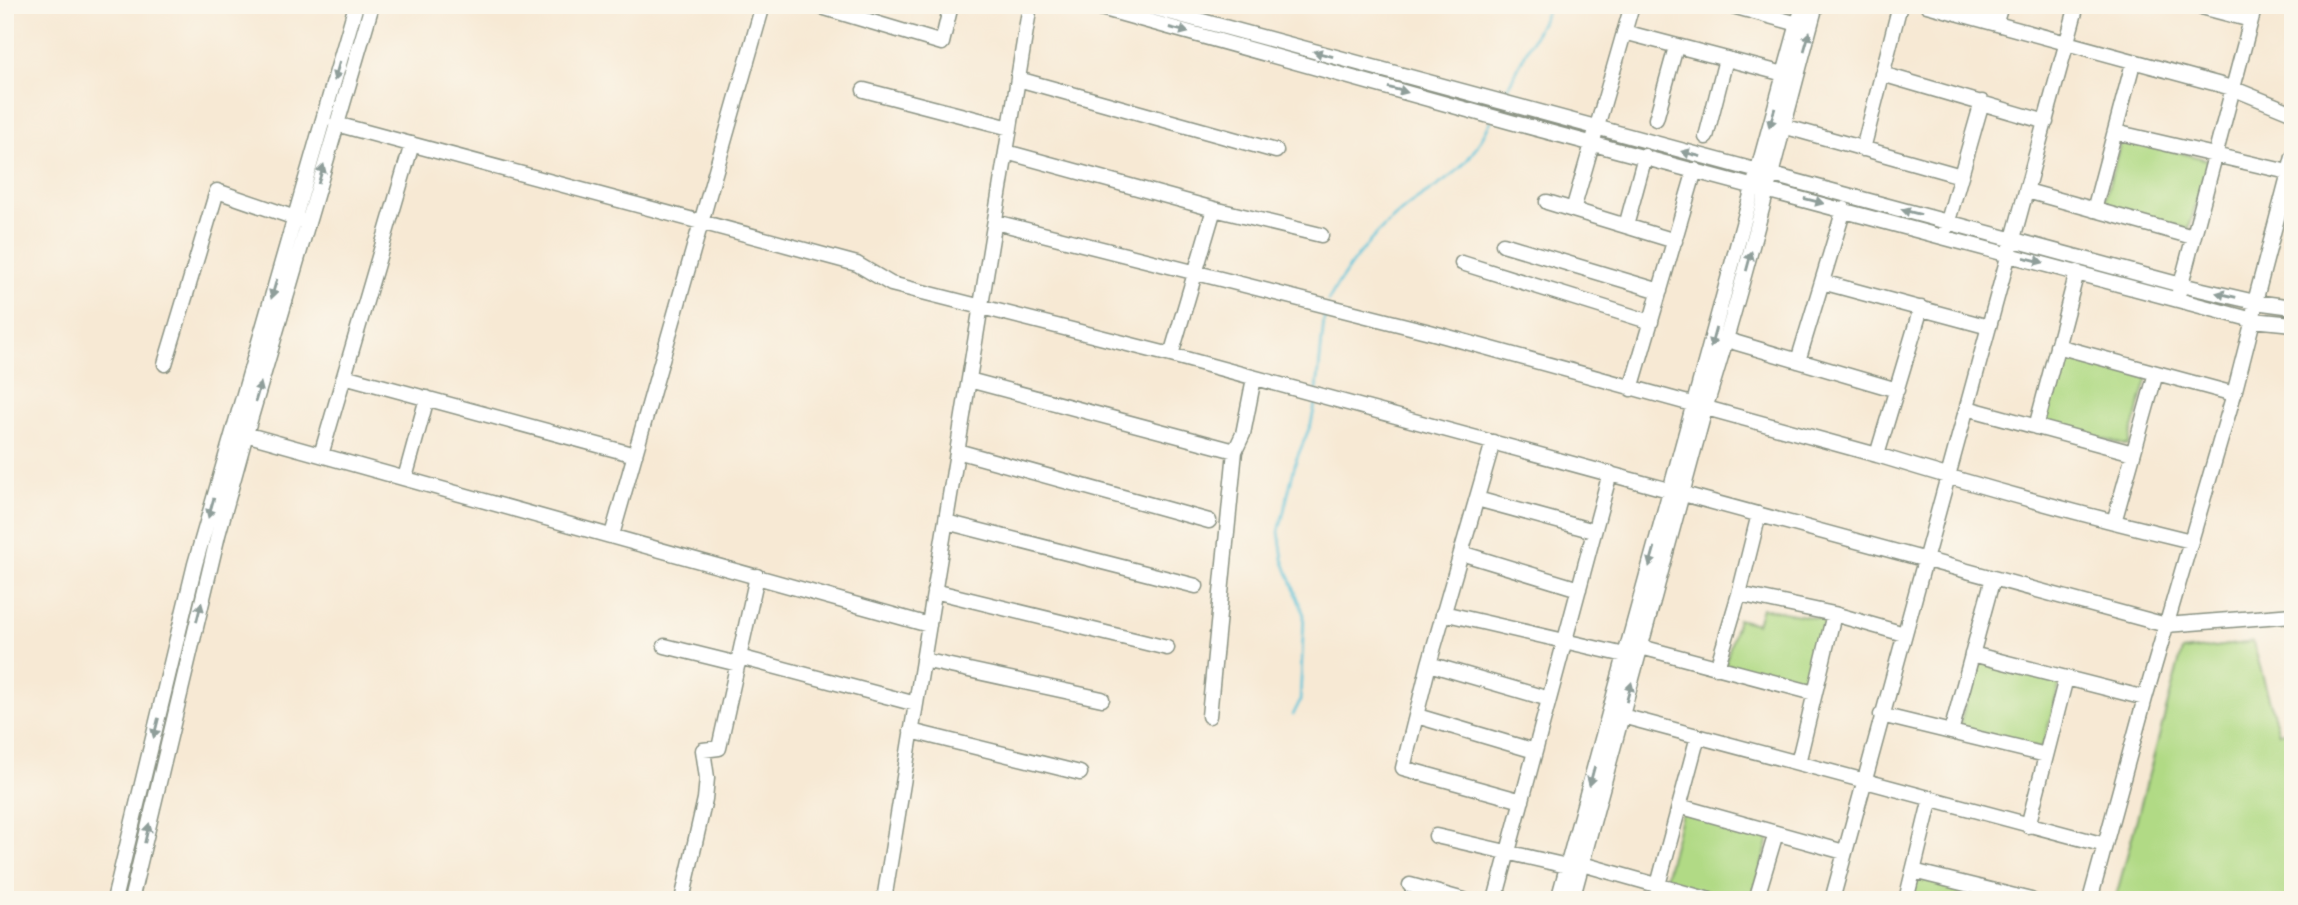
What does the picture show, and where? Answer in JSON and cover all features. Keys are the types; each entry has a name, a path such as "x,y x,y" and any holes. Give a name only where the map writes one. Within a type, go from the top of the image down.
{"street":[{"path":"114,900 190,580 240,432 301,220 356,5"},
{"path":"301,220 336,124 372,5"},
{"path":"612,535 763,5"},
{"path":"814,5 942,43 951,5"},
{"path":"884,900 1030,5"},
{"path":"1090,5 1511,121 1595,136 2011,246 2179,292 2253,320 2293,324"},
{"path":"1143,5 1520,107 1645,156 1695,170 1762,180 1844,209 1946,229"},
{"path":"1573,210 1632,5"},
{"path":"1728,5 1798,24"},
{"path":"1700,407 1727,340 1784,74 1803,5"},
{"path":"1558,900 1625,655 1676,492 1762,180 1783,126 1816,5"},
{"path":"1863,149 1900,5"},
{"path":"1927,5 2232,88 2293,113"},
{"path":"1996,22 2001,5"},
{"path":"1832,900 2077,5"},
{"path":"2194,5 2251,20"},
{"path":"2179,292 2255,5"},
{"path":"1624,32 1784,74"},
{"path":"1656,119 1676,47"},
{"path":"1706,137 1726,59"},
{"path":"2094,209 2133,63"},
{"path":"1882,74 2046,122"},
{"path":"1018,79 1276,151"},
{"path":"864,90 1010,128"},
{"path":"1946,229 1982,102"},
{"path":"336,124 857,264 891,284 1171,355 2166,625 2293,615"},
{"path":"1783,126 1961,176"},
{"path":"2115,132 2288,172"},
{"path":"321,455 412,144"},
{"path":"1006,152 1214,209 1321,235"},
{"path":"1626,226 1645,156"},
{"path":"2090,900 2145,698 2234,394 2293,157"},
{"path":"1631,389 1695,170"},
{"path":"165,364 217,191 301,220"},
{"path":"2027,191 2193,237"},
{"path":"1547,202 1675,241"},
{"path":"1171,355 1214,209"},
{"path":"1798,361 1844,209"},
{"path":"995,222 1430,332 1948,477 2191,541"},
{"path":"1503,244 1660,291"},
{"path":"2011,246 2077,272 2179,292 2293,307"},
{"path":"1462,263 1651,322"},
{"path":"2036,427 2077,272"},
{"path":"1822,282 1989,327"},
{"path":"1877,455 1921,308"},
{"path":"1727,340 1897,390"},
{"path":"2057,346 2234,394"},
{"path":"2114,522 2156,373"},
{"path":"344,376 635,455"},
{"path":"1209,716 1235,451 1243,434 1254,378"},
{"path":"969,380 1235,451"},
{"path":"405,478 427,398"},
{"path":"1967,408 2133,453"},
{"path":"240,432 929,625"},
{"path":"131,900 240,432"},
{"path":"1493,442 1443,613 1403,768 1522,801"},
{"path":"957,452 1209,521"},
{"path":"1495,900 1610,474"},
{"path":"1572,900 1641,647 1676,492"},
{"path":"1477,499 1594,531"},
{"path":"1717,668 1759,514"},
{"path":"946,522 1196,586"},
{"path":"1461,553 1579,589"},
{"path":"682,900 705,799 707,778 703,750 719,748 757,576"},
{"path":"1951,732 1993,578"},
{"path":"934,591 1167,648"},
{"path":"1739,594 1834,614 1904,634"},
{"path":"1443,613 1625,655"},
{"path":"1798,763 1834,614"},
{"path":"665,646 916,704"},
{"path":"1641,647 1814,693"},
{"path":"1972,654 2145,698"},
{"path":"923,660 1102,699"},
{"path":"1429,664 1549,699"},
{"path":"2028,826 2066,678"},
{"path":"1881,715 2046,755"},
{"path":"1417,716 1535,751"},
{"path":"1622,716 2105,845"},
{"path":"911,731 1080,773"},
{"path":"1658,885 1698,736"},
{"path":"1906,900 1931,798"},
{"path":"1679,806 1844,852"},
{"path":"1756,900 1776,833"},
{"path":"1436,836 1567,866"},
{"path":"1582,864 1710,900"},
{"path":"1913,871 2007,897 2031,900"},
{"path":"1410,886 1464,900"}],"green space":[{"path":"2122,137 2208,160 2189,229 2103,206"},
{"path":"2061,354 2148,377 2128,446 2042,423"},
{"path":"1762,608 1826,620 1808,686 1725,664 1738,619 1757,624"},
{"path":"2253,642 2279,733 2293,730 2293,900 2115,900 2182,651"},
{"path":"1976,661 2060,683 2042,749 1959,728"},
{"path":"1682,813 1770,836 1752,900 1732,900 1664,882"},
{"path":"1918,877 2001,898 1912,900"}],"waterway":[{"path":"1503,97 1550,5"},
{"path":"1328,301 1352,263 1371,240 1404,209 1461,167 1474,151 1491,121"},
{"path":"1317,390 1325,310"},
{"path":"1293,715 1300,701 1304,615 1283,559 1279,532 1296,460 1311,424 1316,400"}]}
